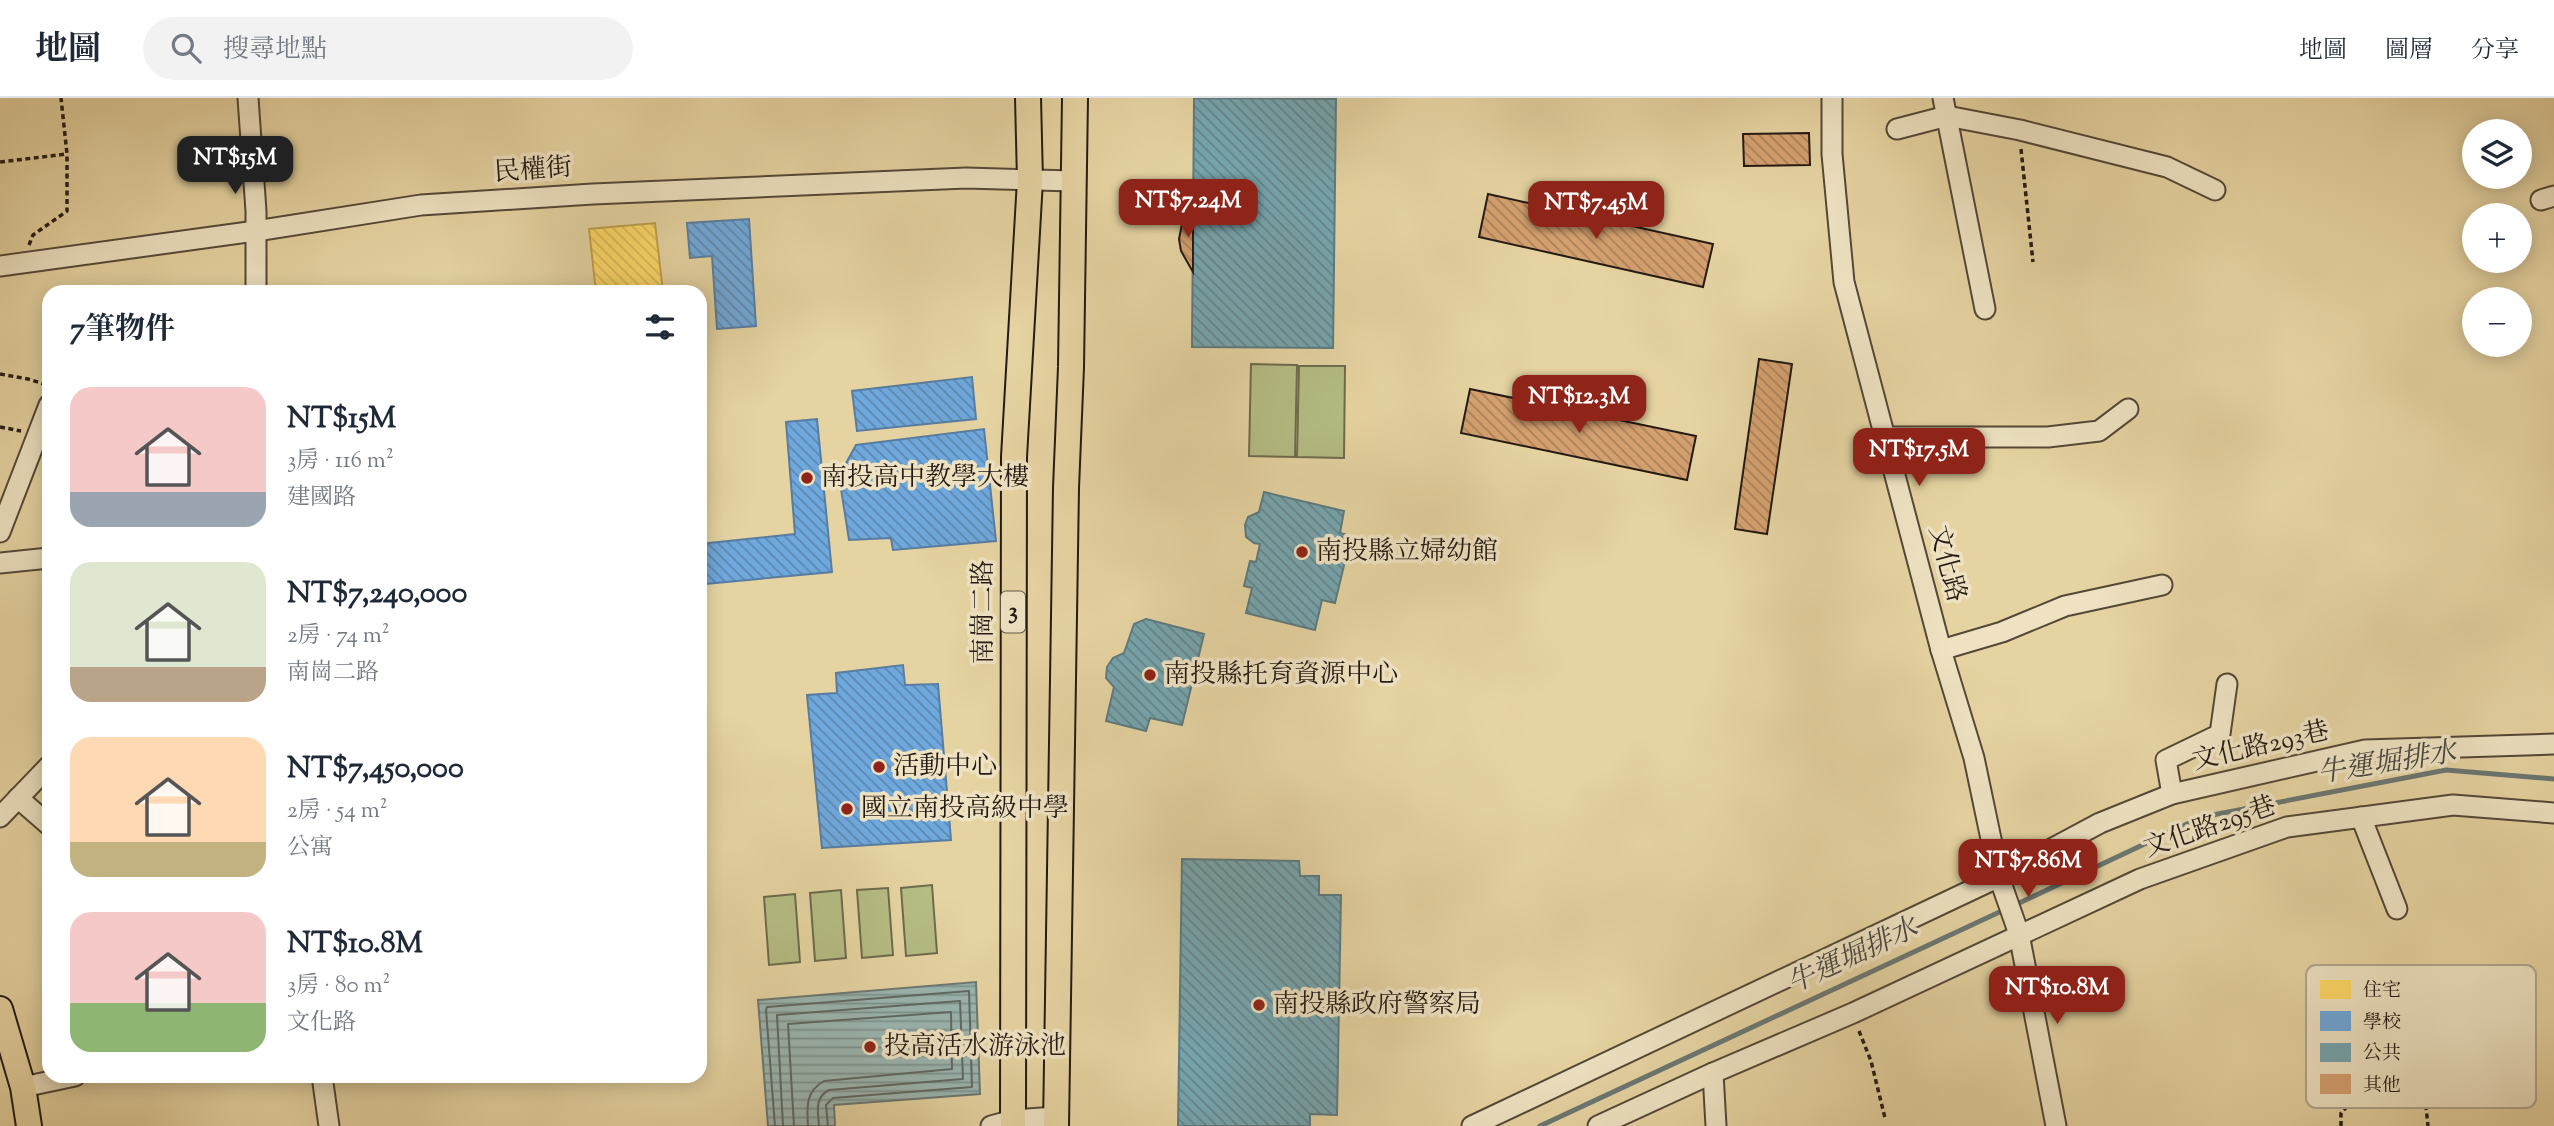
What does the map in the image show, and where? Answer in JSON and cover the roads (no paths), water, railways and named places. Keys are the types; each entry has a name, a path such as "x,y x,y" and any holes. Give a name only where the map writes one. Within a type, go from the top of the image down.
{"main road":[{"name":"南崗二路","path":"1006,1124 1014,457 1030,180 1028,98"},
{"name":"3","path":"1056,1122 1065,516 1071,368 1075,98"},
{"path":"0,1009 23,1087 29,1126"}],"street":[{"path":"248,98 256,231 256,285"},
{"name":"文化路","path":"1832,98 1832,154 1844,282 1941,650 1974,758 1999,877 2019,934"},
{"path":"1897,129 1945,107 2020,130 2166,167 2215,190"},
{"path":"1945,107 1985,309"},
{"name":"民權街","path":"10,265 421,205 593,194 952,179 1074,181"},
{"path":"1885,437 2048,437 2099,431 2128,409"},
{"path":"0,532 42,423"},
{"path":"0,563 42,559"},
{"path":"1941,650 2002,632 2065,606 2162,585"},
{"path":"2172,793 2166,760 2220,734 2227,684"},
{"name":"文化路293巷","path":"1472,1126 1999,877 2100,822 2172,793 2365,750 2554,744"},
{"path":"0,817 42,773"},
{"path":"18,797 42,819"},
{"name":"文化路295巷","path":"1598,1126 1853,1013 2140,879 2287,827 2453,805 2554,813"},
{"path":"2361,817 2397,909"},
{"path":"2019,934 2056,1126"},
{"path":"1713,1073 1716,1126"},
{"path":"23,1087 42,1083"},
{"path":"323,1083 329,1126"},
{"path":"1006,1124 1056,1122"}],"water":[{"name":"投高活水游泳池","path":"976,982 980,1094 834,1105 835,1126 768,1126 758,1000"}],"waterway":[{"name":"牛運堀排水","path":"2015,905 2202,817 2446,770 2554,779"},
{"name":"牛運堀排水","path":"1540,1126 2006,909"}],"place":[{"name":"南投高中教學大樓","path":"807,478"},
{"name":"南投縣立婦幼館","path":"1302,552"},
{"name":"南投縣托育資源中心","path":"1150,675"},
{"name":"活動中心","path":"879,767"},
{"name":"國立南投高級中學","path":"847,809"},
{"name":"南投縣政府警察局","path":"1259,1005"},
{"name":"投高活水游泳池","path":"870,1047"}]}
